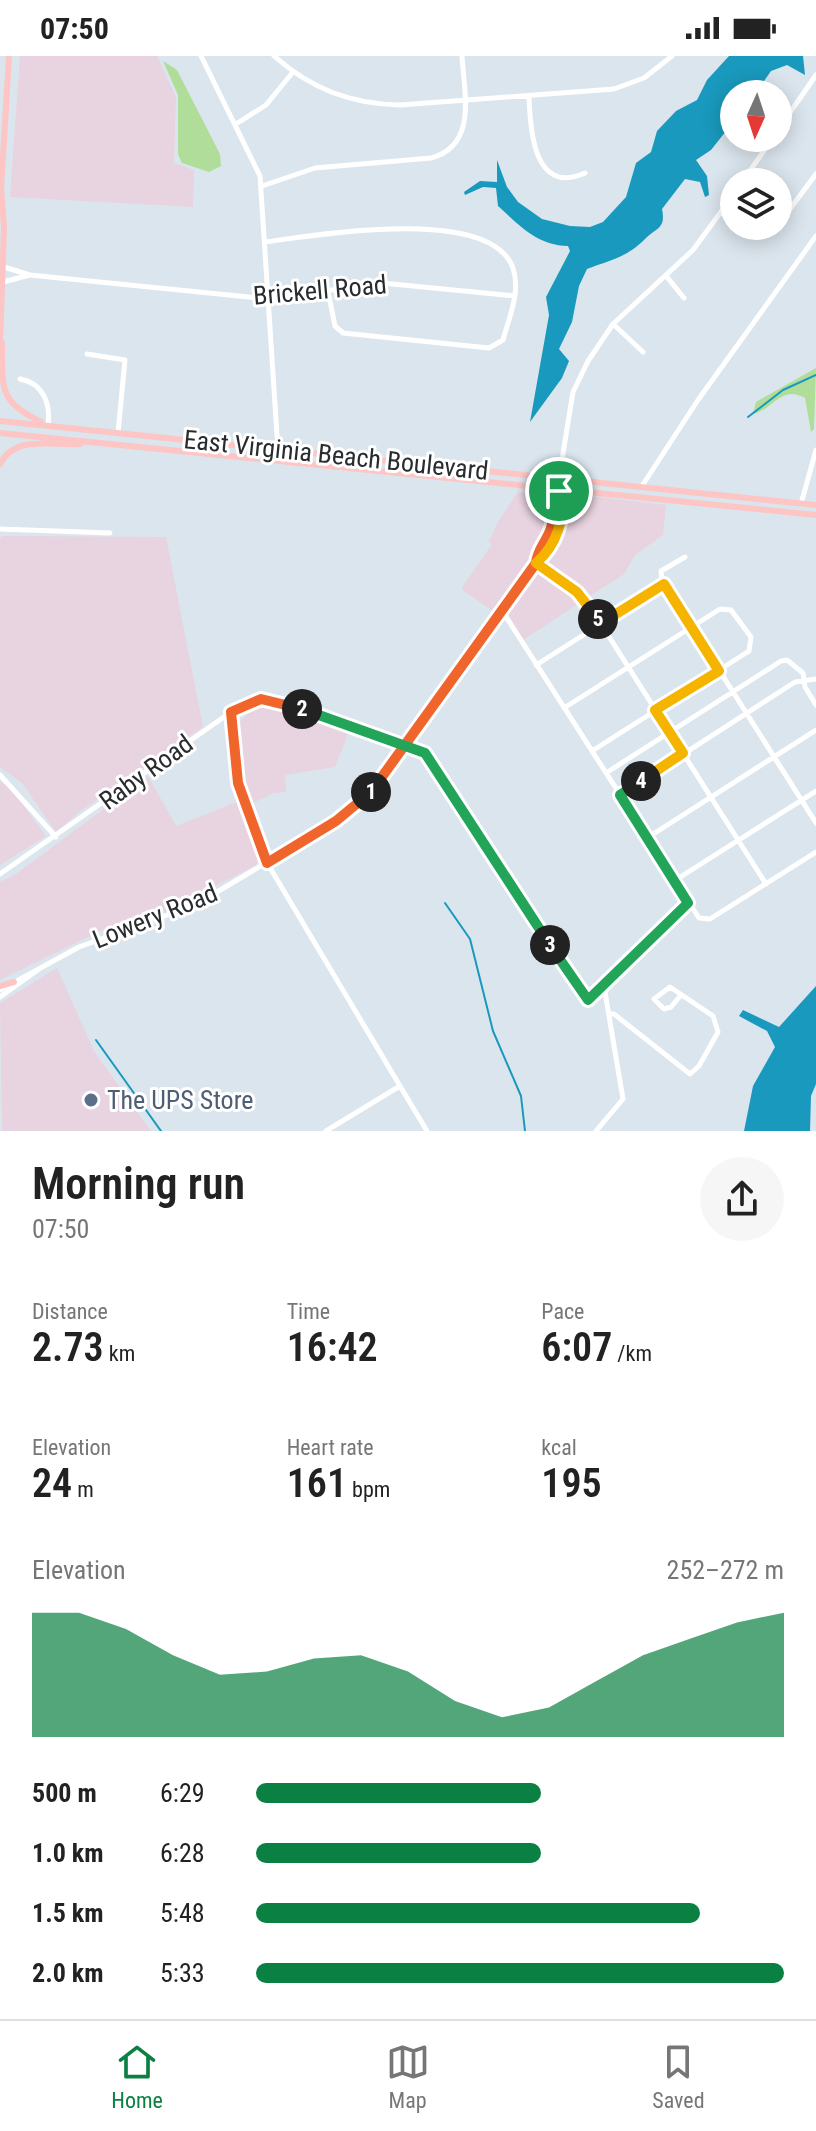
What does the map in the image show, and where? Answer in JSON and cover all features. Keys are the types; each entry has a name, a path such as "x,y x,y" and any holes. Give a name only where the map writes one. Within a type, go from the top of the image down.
{"main road":[{"path":"9,56 3,105 1,187 4,267 2,388 5,400 18,413 48,425"},
{"path":"0,196 1,187"},
{"path":"0,345 2,318"},
{"name":"East Virginia Beach Boulevard","path":"0,421 816,505"},
{"name":"East Virginia Beach Boulevard","path":"0,433 816,515"},
{"path":"0,464 12,449 23,444 96,443"},
{"path":"0,988 14,982"}],"street":[{"path":"201,56 258,167 262,186 278,450"},
{"path":"274,56 293,72 326,91 370,103 400,105 627,86 656,71 672,56"},
{"path":"262,186 315,168 437,157 450,150 462,135 465,100 462,56"},
{"path":"236,124 266,105 293,72"},
{"path":"792,110 816,75"},
{"path":"529,96 532,142 541,163 561,176 585,173"},
{"path":"792,207 815,178"},
{"path":"688,903 588,1000 430,760 421,749 408,745 536,563 537,553 551,527 554,499 562,478 573,392 588,361 613,324 667,277 693,250 720,213"},
{"path":"265,242 385,227 472,235 493,243 505,254 515,275 515,296 503,340 489,348 343,333 335,326 328,291"},
{"path":"642,486 698,400 816,236"},
{"name":"Brickell Road","path":"4,267 30,275 268,299 397,283 515,296"},
{"name":"Brickell Road","path":"3,282 30,275"},
{"path":"667,277 684,298"},
{"path":"613,324 643,352"},
{"path":"87,354 125,360 118,433"},
{"path":"20,379 33,384 45,398 50,408 48,425"},
{"path":"801,504 816,450"},
{"path":"0,529 110,533"},
{"path":"685,557 661,571 664,584 816,823"},
{"path":"536,563 584,598 766,884"},
{"path":"536,665 664,584"},
{"path":"564,708 723,608 734,615 752,644 749,651 592,751"},
{"path":"503,612 688,903 703,920 710,919 816,852"},
{"path":"606,773 784,660 800,669 816,705"},
{"path":"620,795 746,713 804,679 816,679"},
{"name":"Raby Road","path":"0,874 231,712 255,700 279,701 408,745"},
{"path":"231,712 238,783 267,863 427,1131"},
{"path":"647,838 816,730"},
{"name":"Lowery Road","path":"14,982 92,941 192,905 267,863 354,808 386,775 408,745"},
{"path":"0,775 56,837"},
{"path":"674,881 816,791"},
{"name":"Lowery Road","path":"0,997 39,973 43,967"},
{"path":"600,1129 623,1102 604,986"},
{"path":"609,1014 614,1014 690,1074 718,1032 713,1016 670,987 654,999 664,1009 681,995"},
{"path":"326,1131 400,1086"}],"shaded area":[{"path":"20,56 157,56 176,97 174,163 194,170 193,207 10,197"},
{"path":"518,492 552,495 551,521 546,536 497,614 461,589 492,544 489,542 498,522"},
{"path":"565,493 666,505 663,535 635,555 624,574 523,640 507,612 561,529"},
{"path":"166,537 203,727 79,812 56,832 22,783 0,767 0,538"},
{"path":"275,703 350,729 335,767 285,775 286,792 273,793 249,805 240,764 238,725 251,708"},
{"path":"148,776 176,826 239,801 259,856 256,865 165,912 102,930 0,980 0,882 16,874"},
{"path":"0,781 12,790 46,836 0,865"},
{"path":"57,968 94,1051 151,1131 2,1131 0,1003"}],"green space":[{"path":"163,61 177,70 220,154 221,166 209,172 182,163 178,154 178,95"},
{"path":"816,368 814,429 811,432 805,398 797,395 783,396 753,414 756,402"}],"water":[{"path":"729,56 803,56 805,75 787,65 771,71 765,80 720,80 720,139 711,150 696,160 707,176 709,195 705,197 700,182 685,179 662,209 660,227 624,254 587,269 579,286 572,322 559,349 569,361 562,378 530,422 549,315 546,297 570,251 568,246 547,242 522,227 498,206 496,188 483,187 465,195 464,192 480,181 497,182 497,160 507,187 518,202 542,219 590,227 603,222 626,197 636,163 651,152 657,131 676,111 697,100 707,80"},
{"path":"816,986 816,1084 811,1096 810,1131 744,1131 753,1086 775,1047 767,1031 739,1016 743,1010 779,1027"}],"waterway":[{"path":"748,417 783,390 816,375"},
{"path":"445,903 470,939 493,1031 521,1096 525,1131"},
{"path":"96,1040 161,1131"}],"place":[{"name":"The UPS Store","path":"91,1100"}],"route":[{"path":"559,491 554,499 551,527 537,553 536,563 479,646 448,688 408,745 386,775 354,808 267,863 238,785 233,757 231,712 248,702 261,699 288,703 391,741 408,745 416,747 421,749 588,1000 688,903 620,795 683,753 655,710 719,671 664,584 600,624 584,598 536,563 557,534 562,499 559,491"}]}
